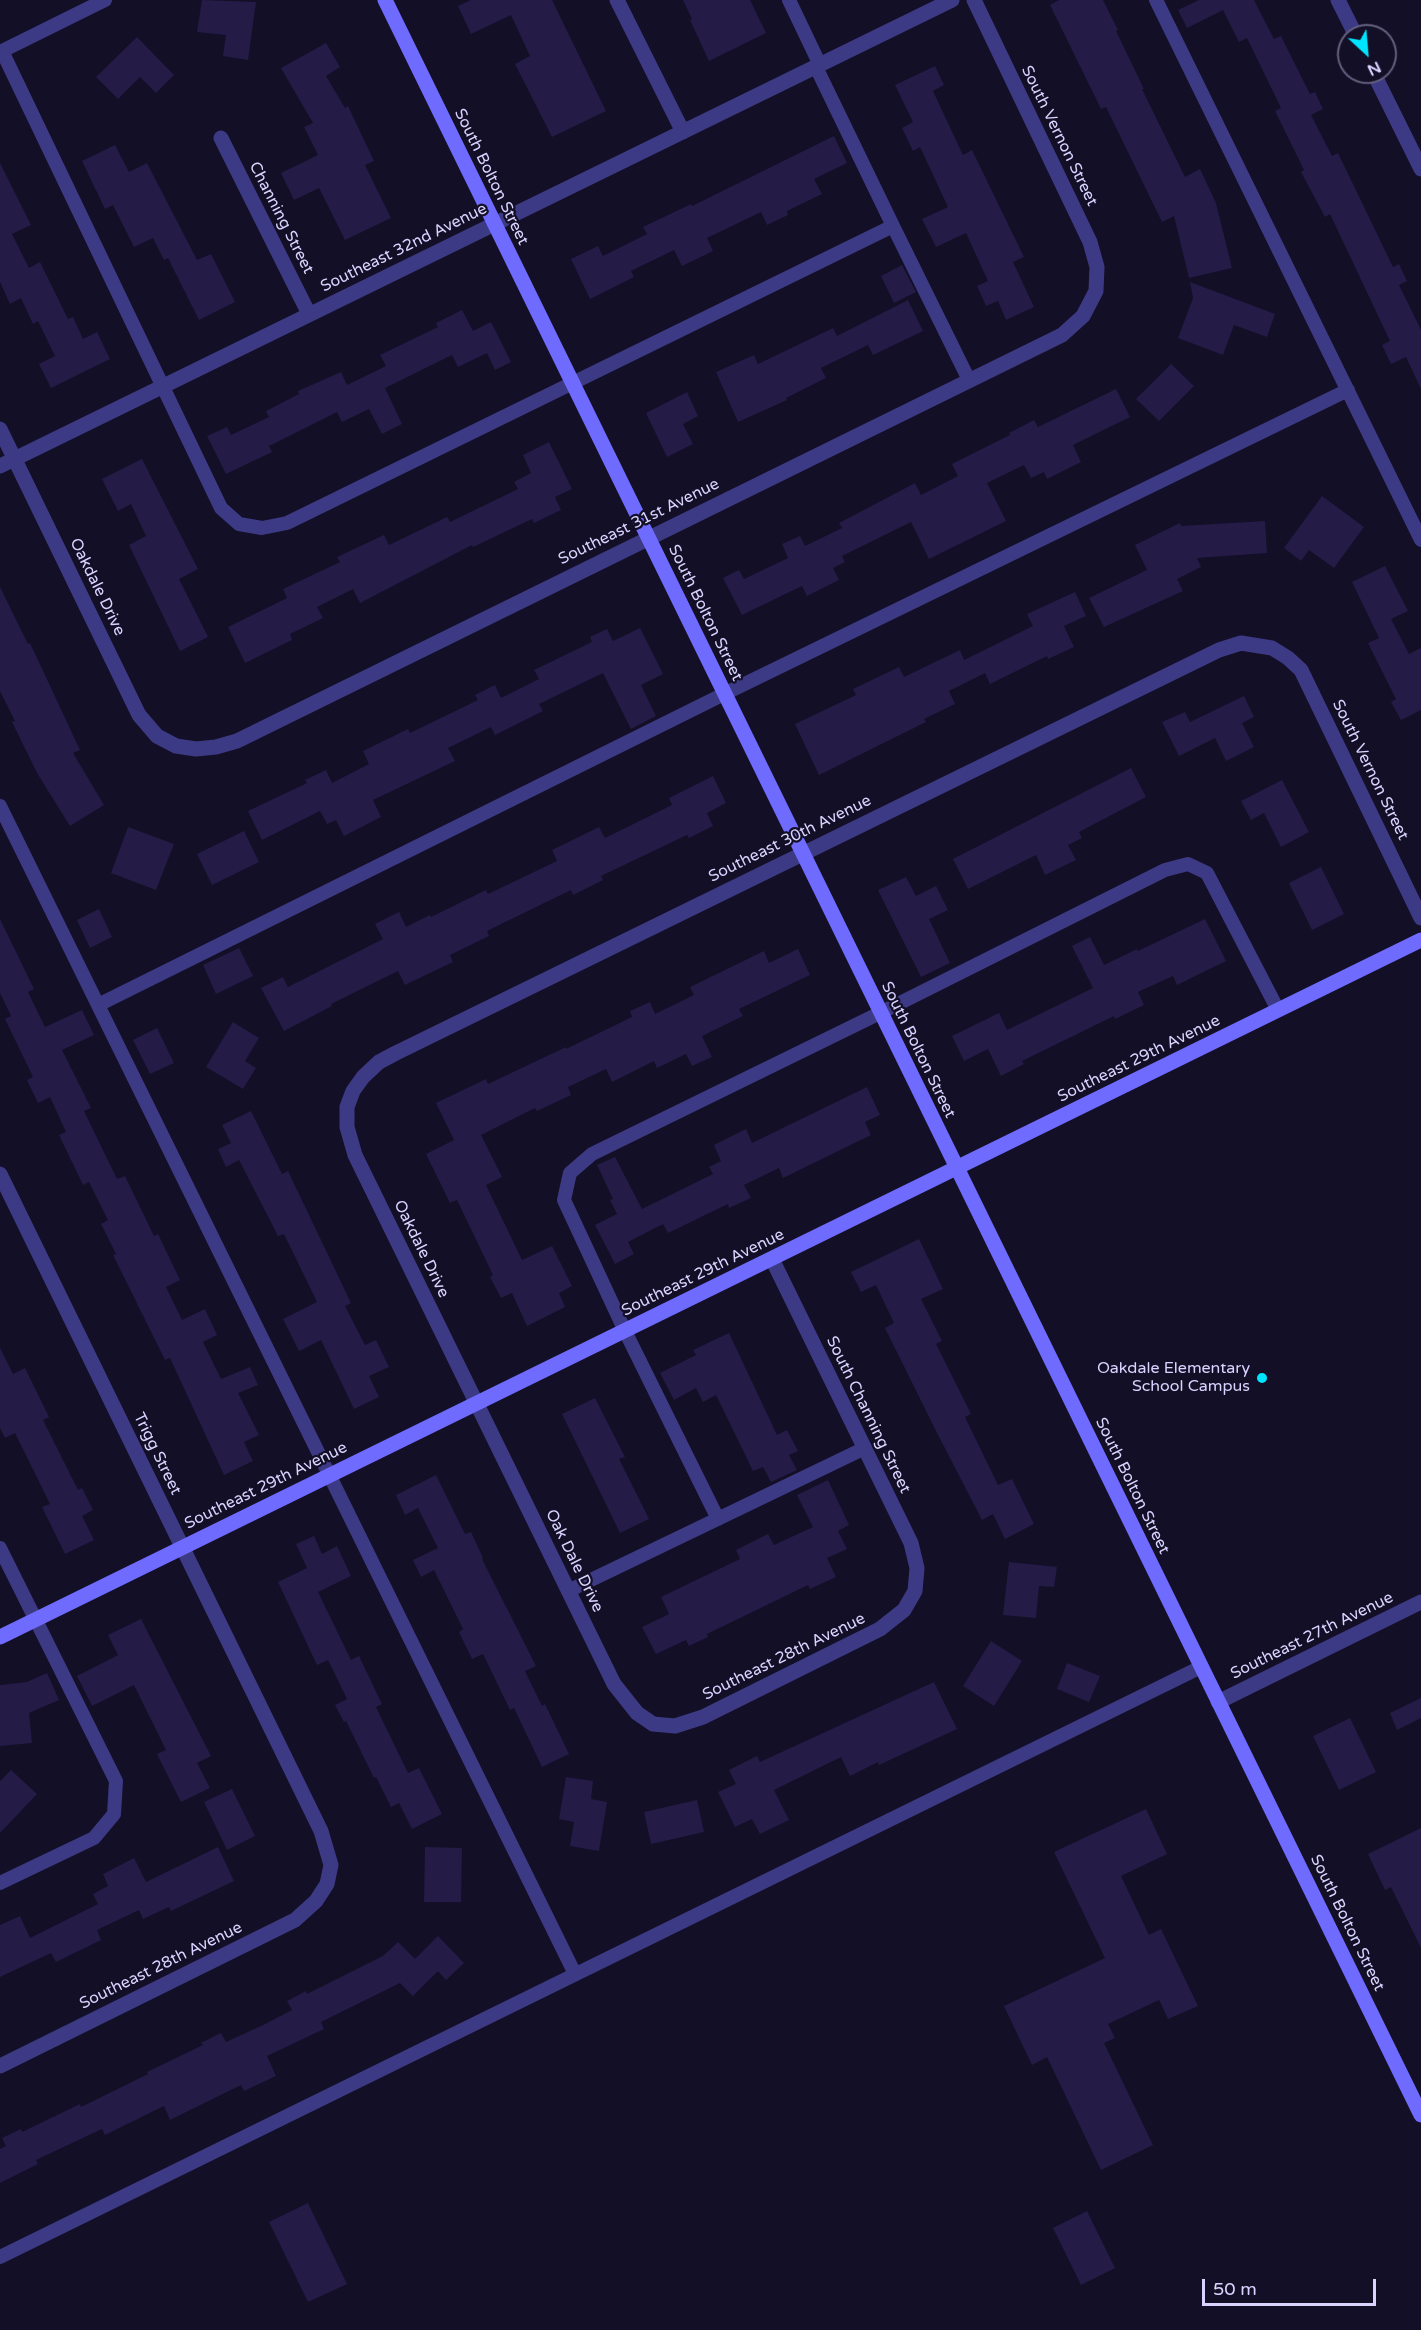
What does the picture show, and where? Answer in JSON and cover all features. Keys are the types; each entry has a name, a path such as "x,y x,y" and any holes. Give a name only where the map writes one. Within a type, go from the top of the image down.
{"street":[{"name":"South Bolton Street","path":"385,0 1421,2115"},
{"path":"617,0 683,132"},
{"name":"Southeast 32nd Avenue","path":"0,466 952,0"},
{"name":"South Vernon Street","path":"974,0 1090,242 1097,267 1096,291"},
{"path":"1338,0 1350,24"},
{"path":"1379,84 1421,169"},
{"name":"Channing Street","path":"221,138 309,314"},
{"name":"Southeast 31st Avenue","path":"176,746 196,749 216,747 237,741 1062,335 1083,316 1096,291"},
{"name":"Oakdale Drive","path":"0,429 139,716 157,736 176,746"},
{"name":"Southeast 30th Avenue","path":"347,1107 353,1091 363,1077 387,1057 1219,650 1241,643 1272,648"},
{"name":"South Vernon Street","path":"1272,648 1288,657 1301,670 1421,918"},
{"name":"Southeast 29th Avenue","path":"0,1637 1421,940"},
{"name":"Oakdale Drive","path":"347,1107 347,1127 355,1155 476,1404"},
{"name":"Trigg Street","path":"0,1174 321,1831 331,1865 327,1884"},
{"name":"South Channing Street","path":"772,1259 911,1543 917,1568 915,1591"},
{"name":"Oak Dale Drive","path":"476,1404 621,1696 637,1713 653,1724"},
{"name":"Southeast 28th Avenue","path":"653,1724 675,1726 703,1717 880,1629 904,1610 915,1591"},
{"name":"Southeast 27th Avenue","path":"1218,1702 1421,1602"},
{"name":"Southeast 28th Avenue","path":"0,2066 296,1920 316,1901 327,1884"}],"lane":[{"path":"105,0 1,52 221,508 239,524 262,528 287,523 893,226"},
{"path":"789,0 893,226 969,380"},
{"path":"1156,0 1421,540"},
{"path":"98,1005 724,694 1348,390"},
{"path":"0,806 575,1974"},
{"path":"718,1519 624,1331 564,1200 570,1173 592,1154 1165,870 1188,864 1207,873 1278,1010"},
{"path":"568,1591 865,1448"},
{"path":"0,1548 116,1781 114,1814 94,1838 0,1883"},
{"path":"0,2257 1201,1667"}],"building":[{"path":"202,0 256,2 248,60 223,56 226,35 197,32"},
{"path":"471,0 552,0 606,111 552,137 515,64 530,56 511,15 471,34 458,6"},
{"path":"683,0 750,0 766,33 709,61"},
{"path":"1059,0 1103,0 1144,89 1142,89 1185,177 1200,169 1216,203 1232,268 1189,278 1174,216 1162,222 1106,107 1101,109 1050,5"},
{"path":"1199,0 1254,0 1274,39 1281,36 1310,94 1315,92 1323,109 1311,115 1332,156 1338,153 1393,267 1399,264 1407,281 1399,285 1421,330 1421,389 1406,357 1391,364 1382,345 1390,341 1330,214 1325,217 1301,172 1304,170 1275,111 1281,108 1247,38 1239,42 1223,10 1187,28 1178,10"},
{"path":"137,37 174,75 156,93 140,77 118,99 96,77"},
{"path":"326,43 340,67 326,76 345,108 348,106 374,161 365,165 391,218 345,240 319,188 294,200 281,173 318,155 304,127 313,123 281,68"},
{"path":"935,66 944,85 933,91 963,155 972,150 1024,257 1013,262 1034,307 1006,320 998,301 986,306 977,286 988,281 966,233 936,247 922,219 948,207 920,147 913,151 902,128 913,122 895,85"},
{"path":"834,136 847,163 814,179 822,194 787,211 788,215 767,225 761,212 707,238 713,251 682,266 674,250 631,271 634,277 590,299 571,259 598,246 603,256 647,234 643,227 691,204 692,206"},
{"path":"115,145 129,172 147,163 197,260 211,254 235,302 199,320 168,258 164,260 153,238 134,247 113,205 105,209 82,161"},
{"path":"0,163 31,225 12,234 29,268 40,262 68,319 73,317 83,339 97,332 110,359 51,388 39,364 55,356 38,321 33,324 21,298 10,304 0,282"},
{"path":"902,265 916,292 894,303 881,276"},
{"path":"1190,282 1275,314 1267,337 1234,325 1223,355 1178,338 1193,298"},
{"path":"908,300 923,331 873,355 868,345 821,368 826,378 786,398 787,400 738,422 716,372 754,355 758,364 833,328 837,336"},
{"path":"462,310 473,331 491,322 511,362 495,370 487,353 458,367 452,355 385,388 402,424 382,434 369,409 342,422 337,412 269,446 272,452 226,474 207,436 227,427 231,435 269,417 266,411 299,394 298,391 341,372 347,385 386,366 380,355 438,327 436,323"},
{"path":"1171,364 1194,386 1159,421 1136,399"},
{"path":"1116,389 1130,417 1073,445 1081,462 1047,479 1044,472 1031,478 1024,465 987,483 1006,521 929,559 911,522 842,556 845,562 833,568 839,580 807,596 802,586 742,615 723,578 739,570 744,579 788,558 782,544 800,536 805,546 842,528 839,523 915,483 921,495 958,476 952,464 1010,435 1009,433 1034,420 1038,427"},
{"path":"687,392 698,416 683,424 693,444 667,457 646,413"},
{"path":"549,442 572,489 555,497 561,510 534,523 532,519 473,547 472,545 360,603 353,589 317,607 323,618 290,634 292,640 245,663 228,627 287,598 283,589 340,562 337,557 384,535 389,545 447,517 450,522 518,489 514,482 531,473 523,455"},
{"path":"142,459 198,569 179,579 208,637 180,651 129,545 146,536 131,504 118,511 102,479"},
{"path":"1322,496 1364,527 1334,568 1309,550 1301,561 1284,548"},
{"path":"1265,521 1267,553 1197,558 1201,567 1177,579 1183,591 1104,627 1089,598 1147,570 1135,545 1180,523 1181,526"},
{"path":"1385,566 1408,611 1391,619 1409,654 1421,648 1421,710 1401,720 1391,702 1396,699 1368,643 1379,638 1352,582"},
{"path":"0,587 28,644 30,643 80,750 73,753 104,805 70,826 37,773 12,722 15,721 0,691"},
{"path":"1075,592 1086,616 1064,626 1074,647 1048,659 1047,656 990,684 985,673 949,691 955,704 924,719 926,722 819,775 795,724 856,695 853,689 899,667 904,677 960,650 964,660 1033,626 1027,614"},
{"path":"640,628 663,674 641,685 656,716 631,729 603,673 539,704 543,711 495,735 491,727 448,748 455,761 373,800 381,817 344,836 336,820 327,824 320,811 262,840 248,811 307,783 305,780 326,770 332,783 369,764 363,751 408,729 410,733 478,700 475,695 495,685 501,698 539,679 534,670 592,642 590,637 607,629 613,641"},
{"path":"1244,696 1254,717 1242,723 1254,747 1226,761 1215,738 1179,756 1162,722 1185,712 1190,722"},
{"path":"1131,768 1146,797 1079,832 1082,838 1068,845 1076,860 1045,875 1036,855 968,889 953,859"},
{"path":"713,776 726,803 707,813 713,826 689,838 687,835 601,876 603,880 573,895 571,890 487,931 489,936 450,955 453,962 405,985 398,971 331,1004 332,1006 284,1031 261,988 283,977 288,987 383,939 375,924 399,912 406,927 486,890 488,894 557,861 552,850 599,827 605,838 672,805 669,798"},
{"path":"1282,780 1309,832 1281,847 1264,813 1251,820 1241,801"},
{"path":"128,827 174,844 156,890 111,873"},
{"path":"244,831 259,862 212,885 197,854"},
{"path":"1321,867 1344,914 1312,930 1289,883"},
{"path":"906,877 916,896 936,886 948,910 929,919 950,963 921,977 878,890"},
{"path":"99,909 112,937 90,948 77,920"},
{"path":"0,919 34,989 28,992 45,1027 82,1010 94,1035 62,1050 91,1108 84,1111 117,1179 125,1176 154,1236 158,1234 180,1280 166,1287 182,1320 205,1309 217,1335 203,1342 221,1379 250,1367 258,1385 238,1393 259,1435 244,1442 253,1461 224,1475 170,1358 165,1360 113,1255 116,1254 101,1224 108,1220 89,1182 83,1185 59,1135 66,1132 50,1097 38,1103 27,1080 33,1077 5,1019 11,1016 0,993"},
{"path":"1205,919 1226,961 1177,985 1173,976 1138,992 1144,1005 1115,1019 1114,1016 1022,1061 1024,1064 1001,1076 988,1049 964,1061 952,1036 999,1013 1007,1030 1093,988 1072,946 1090,937 1104,965"},
{"path":"239,948 253,976 216,994 203,965"},
{"path":"798,949 810,975 739,1009 743,1016 702,1036 712,1057 692,1066 686,1054 657,1068 654,1061 612,1082 606,1069 568,1087 571,1095 537,1111 535,1108 481,1135 502,1177 486,1185 522,1260 552,1246 572,1286 559,1293 565,1307 527,1326 512,1293 501,1298 490,1277 493,1275 457,1200 450,1203 426,1154 454,1140 436,1103 486,1079 488,1084 566,1047 566,1049 632,1017 630,1011 650,1002 655,1014 694,995 690,987 764,951 769,963"},
{"path":"233,1022 259,1038 245,1061 256,1068 243,1089 206,1067"},
{"path":"157,1028 174,1063 150,1074 133,1040"},
{"path":"867,1087 880,1115 865,1122 871,1135 783,1178 779,1168 744,1185 751,1198 729,1208 728,1204 668,1233 663,1224 628,1242 634,1254 615,1264 595,1225 617,1214 610,1200 613,1199 597,1165 615,1157 642,1209 713,1174 709,1167 721,1161 714,1145 746,1129 752,1143"},
{"path":"251,1111 282,1174 288,1171 351,1303 345,1306 365,1345 376,1340 389,1367 369,1376 379,1397 354,1409 321,1340 299,1351 283,1319 317,1302 284,1234 278,1236 239,1160 226,1167 218,1149 231,1143 222,1125"},
{"path":"919,1239 943,1289 921,1299 942,1341 936,1344 971,1414 965,1417 998,1485 1012,1479 1034,1524 1005,1539 993,1514 982,1520 936,1431 885,1328 894,1323 876,1285 861,1292 851,1272"},
{"path":"729,1333 777,1435 787,1430 798,1451 789,1455 797,1470 771,1482 763,1467 753,1471 716,1395 703,1402 696,1388 674,1400 660,1373 696,1355 693,1350"},
{"path":"0,1348 13,1374 25,1368 49,1417 43,1420 78,1490 82,1488 93,1510 82,1516 94,1540 65,1554 42,1507 50,1504 15,1433 5,1438 0,1428"},
{"path":"595,1398 625,1457 619,1459 649,1519 620,1533 562,1414"},
{"path":"436,1475 465,1534 471,1532 482,1559 536,1666 525,1671 542,1706 545,1704 569,1754 542,1767 514,1708 510,1710 483,1654 472,1659 459,1632 463,1629 434,1570 421,1577 413,1560 438,1548 418,1508 405,1515 396,1495"},
{"path":"828,1480 849,1525 838,1531 847,1549 827,1558 836,1577 810,1589 808,1585 707,1634 708,1637 689,1646 686,1640 656,1654 642,1627 669,1614 661,1597 740,1559 736,1550 768,1534 774,1545 813,1527 797,1495"},
{"path":"314,1536 322,1554 337,1546 351,1576 318,1592 351,1660 359,1656 382,1704 376,1707 408,1773 419,1768 442,1814 412,1829 399,1803 391,1807 376,1777 374,1778 346,1721 344,1722 335,1705 347,1699 328,1660 317,1665 278,1582 307,1568 296,1544"},
{"path":"1009,1562 1057,1567 1054,1587 1039,1586 1036,1618 1003,1615"},
{"path":"141,1619 211,1756 197,1763 210,1788 181,1802 157,1754 166,1750 134,1685 92,1706 77,1676 118,1655 108,1635"},
{"path":"991,1641 1022,1661 994,1706 963,1686"},
{"path":"1067,1663 1100,1676 1089,1702 1057,1689"},
{"path":"47,1673 59,1700 29,1713 32,1743 0,1746 0,1685 27,1682"},
{"path":"934,1682 957,1729 850,1776 841,1757 774,1790 789,1820 760,1834 752,1819 735,1827 718,1792 736,1784 729,1770 757,1756 760,1762"},
{"path":"1421,1698 1421,1718 1397,1730 1390,1713"},
{"path":"1350,1718 1376,1772 1339,1790 1313,1736"},
{"path":"11,1770 37,1794 0,1833 0,1781"},
{"path":"566,1777 593,1781 591,1799 607,1802 599,1851 570,1846 574,1822 559,1819"},
{"path":"232,1789 255,1836 227,1850 204,1802"},
{"path":"697,1800 704,1832 651,1844 644,1812"},
{"path":"1146,1809 1167,1854 1121,1876 1149,1935 1161,1929 1198,2006 1168,2019 1159,2000 1108,2024 1115,2038 1104,2043 1153,2145 1101,2170 1047,2057 1032,2065 1004,2006 1105,1958 1054,1852"},
{"path":"1421,1828 1421,1948 1391,1887 1385,1890 1368,1854"},
{"path":"218,1847 234,1881 171,1911 169,1907 143,1919 139,1910 97,1930 101,1940 56,1962 51,1953 0,1977 0,1925 20,1916 30,1938 98,1904 93,1894 108,1886 103,1874 134,1858 146,1882"},
{"path":"425,1847 462,1848 461,1902 424,1902"},
{"path":"438,1936 464,1963 446,1980 438,1971 413,1996 400,1983 321,2022 324,2029 267,2056 276,2076 244,2091 241,2085 170,2120 164,2106 105,2135 102,2129 36,2160 38,2164 0,2183 0,2149 6,2146 2,2138 21,2129 22,2132 80,2104 81,2107 203,2045 201,2043 221,2033 226,2042 263,2025 292,2010 287,2001 306,1991 307,1994 383,1956 398,1942 415,1959"},
{"path":"308,2203 347,2284 308,2302 269,2222"},
{"path":"1087,2211 1115,2268 1081,2285 1053,2228"}],"place":[{"name":"Oakdale Elementary School Campus","path":"1262,1378"}]}
